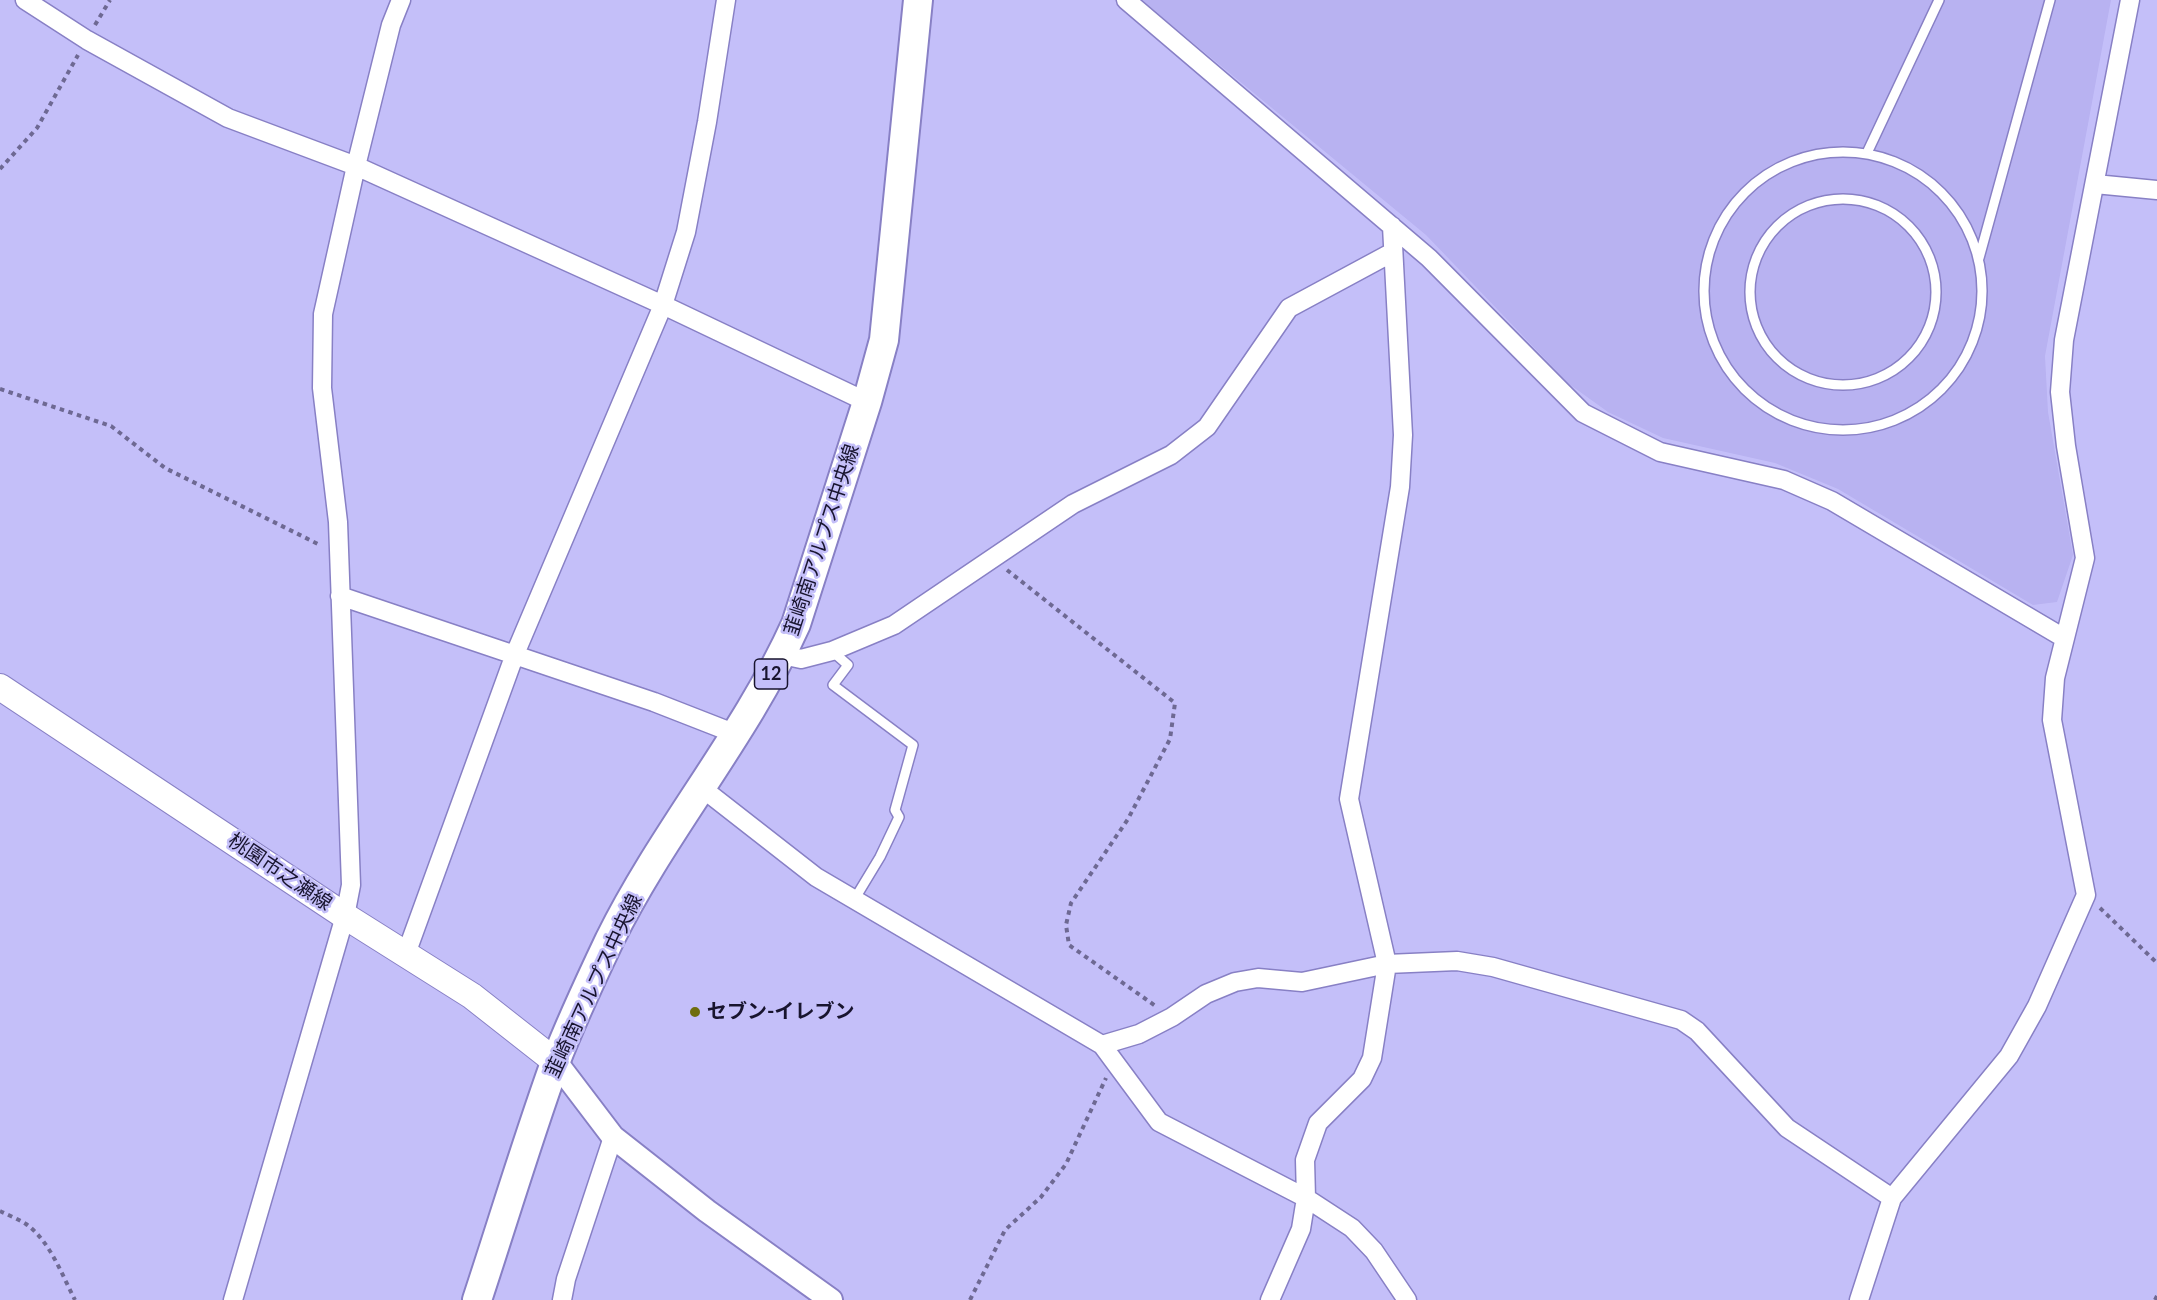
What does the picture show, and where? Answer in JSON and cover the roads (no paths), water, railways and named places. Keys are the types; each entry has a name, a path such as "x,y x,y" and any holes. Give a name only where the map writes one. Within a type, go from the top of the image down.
{"main road":[{"name":"韮崎南アルプス中央線","path":"477,1300 556,1062 611,939 638,889 736,734 782,655 796,624 867,402 884,340 918,0"},
{"name":"桃園市之瀬線","path":"0,687 345,916 472,996 556,1062"}],"street":[{"path":"25,0 87,40 228,118 357,166 663,305 867,402"},
{"path":"233,1300 345,916 351,885 338,522 322,388 323,314 391,25 401,0"},
{"path":"406,954 515,654 663,305 686,232 707,122 726,0"},
{"path":"1126,0 1429,258 1583,413 1660,452 1784,480 1832,501 2064,638"},
{"path":"1859,1300 1892,1198 2009,1056 2037,1006 2086,895 2052,720 2055,678 2085,558 2066,446 2061,392 2064,340 2130,0"},
{"path":"2095,184 2157,190"},
{"path":"1270,1300 1301,1229 1306,1198 1305,1160 1318,1123 1362,1079 1372,1058 1387,964 1349,799 1400,487 1403,435 1400,342 1392,226"},
{"path":"782,655 801,659 832,651 894,624 1073,504 1171,455 1207,427 1289,309 1393,252"},
{"path":"340,596 654,702 736,734"},
{"path":"702,788 816,877 1102,1045 1159,1122 1306,1198 1352,1228 1374,1251 1407,1300"},
{"path":"1102,1045 1139,1034 1172,1017 1206,994 1235,982 1258,978 1302,982 1387,964 1457,962 1493,967 1681,1020 1697,1032 1787,1128 1892,1198"},
{"path":"556,1062 614,1137 707,1211 831,1300"},
{"path":"562,1300 566,1280 614,1137"}],"lane":[{"path":"1867,153 1940,0"},
{"path":"1979,259 2050,0"},
{"path":"1834,151 1867,153 1898,163 1917,173 1950,201 1968,228 1979,259 1983,291 1979,324 1968,354 1950,381 1927,404 1899,420 1868,429 1835,431 1803,425 1773,412 1747,393 1726,368 1711,339 1704,307 1704,274 1711,243 1726,214 1746,189 1772,170 1802,157 1834,151"},
{"path":"1823,200 1856,200 1872,203 1894,213 1912,229 1926,249 1935,272 1937,297 1932,321 1922,343 1906,362 1893,371 1863,383 1831,384 1815,381 1792,371 1774,355 1760,334 1751,311 1749,287 1754,263 1764,241 1780,222 1793,213 1823,200"},
{"path":"832,651 848,665 834,685 912,745 895,810 899,817 880,857 854,900"}],"place":[{"name":"セブン-イレブン","path":"695,1012"}]}
